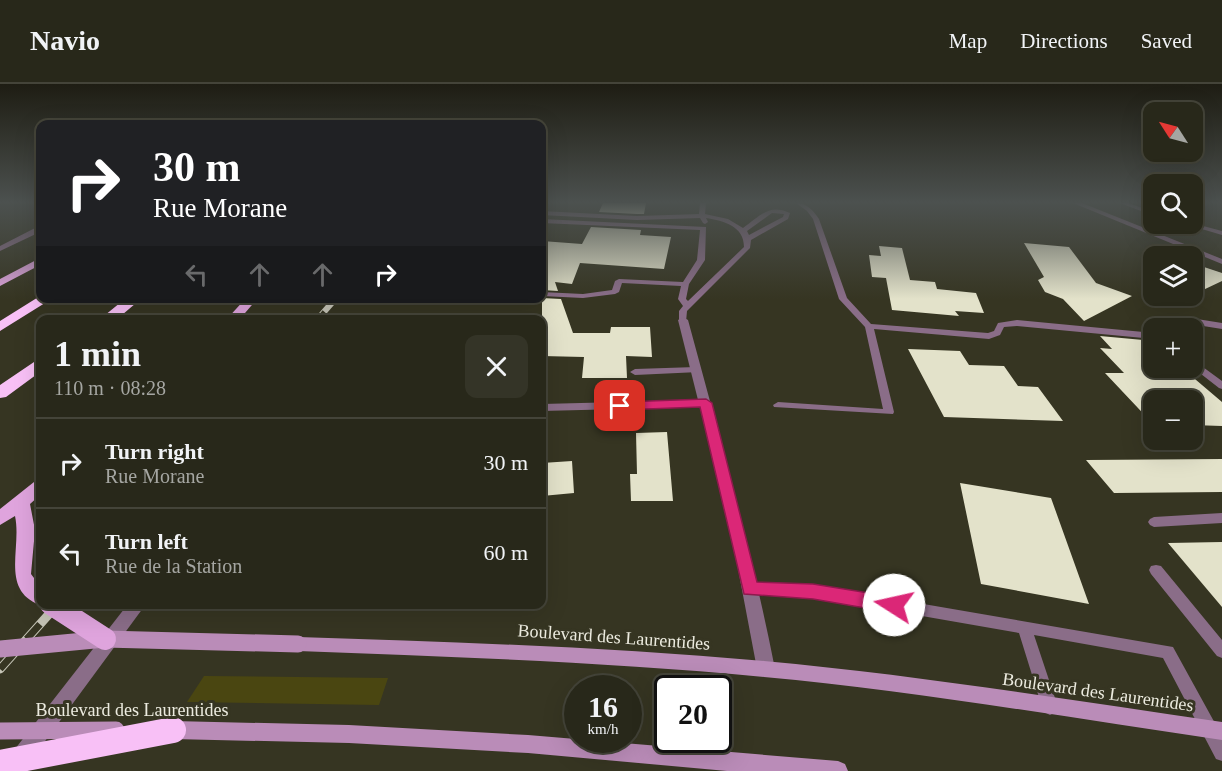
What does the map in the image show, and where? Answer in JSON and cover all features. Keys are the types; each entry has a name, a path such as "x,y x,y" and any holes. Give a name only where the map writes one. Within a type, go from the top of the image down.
{"highway":[{"path":"0,327 38,303"},
{"path":"113,315 128,303"},
{"path":"0,393 36,368"},
{"path":"0,763 173,730"}],"main road":[{"path":"2,282 36,263"},
{"path":"237,315 248,303"},
{"path":"0,519 36,489"},
{"path":"21,502 26,530 20,559 24,578 36,594"},
{"path":"59,609 105,639"},
{"name":"Boulevard des Laurentides","path":"0,649 105,639 587,655 766,669 1215,730"},
{"name":"Boulevard des Laurentides","path":"0,731 173,730 349,734 528,744 838,771"}],"street":[{"path":"0,249 29,235"},
{"path":"1155,235 1222,262"},
{"path":"683,320 706,403 750,589 766,669"},
{"path":"546,408 706,403"},
{"path":"10,771 134,609"}],"lane":[{"path":"687,306 682,299 685,284 702,260 704,235"},
{"path":"683,320 683,311 687,306 743,255 748,248 746,235"},
{"path":"748,239 755,235"},
{"path":"778,405 889,412 869,326 843,299 822,235"},
{"path":"546,294 583,296 615,292 619,281 685,284"},
{"path":"869,326 989,336 997,333 1001,325 1017,323 1143,335"},
{"path":"1203,323 1222,326"},
{"path":"635,372 696,370"},
{"path":"1203,371 1222,386"},
{"path":"1154,522 1222,518"},
{"path":"1155,570 1222,651"},
{"path":"750,589 813,591 1168,652 1215,730 1222,753"},
{"path":"1024,627 1050,707"}],"shaded area":[{"path":"204,676 388,678 379,705 187,702"}],"building":[{"path":"587,235 671,237 664,269 580,263 572,284 555,282 558,291 546,290 546,241 582,244"},
{"path":"1024,243 1069,247 1096,283 1132,296 1084,321 1063,299 1045,292 1038,280 1044,277"},
{"path":"879,246 902,248 910,280 935,282 937,289 976,293 984,313 955,311 959,316 892,310 886,278 872,277 869,255 881,256"},
{"path":"1203,267 1222,273 1222,281 1203,290"},
{"path":"546,298 561,299 573,333 610,333 611,327 650,327 652,357 626,356 627,378 582,378 584,357 546,356 546,315 542,315 542,303 546,303"},
{"path":"1100,336 1143,340 1143,378 1194,378 1222,402 1222,426 1203,425 1203,390 1143,390 1143,413 1105,373 1124,373 1100,348 1112,349"},
{"path":"908,349 960,351 969,365 1004,366 1018,386 1038,387 1063,421 944,417"},
{"path":"667,432 673,501 631,501 630,474 637,474 636,433"},
{"path":"1222,459 1222,492 1114,493 1086,460"},
{"path":"572,461 574,493 546,496 546,463"},
{"path":"960,483 1051,498 1089,604 981,584"},
{"path":"1222,542 1222,607 1168,543"}],"railway":[{"path":"321,315 332,303"},
{"path":"0,669 54,609"}],"route":[{"path":"620,406 706,403 750,589 813,591 894,605"}]}
